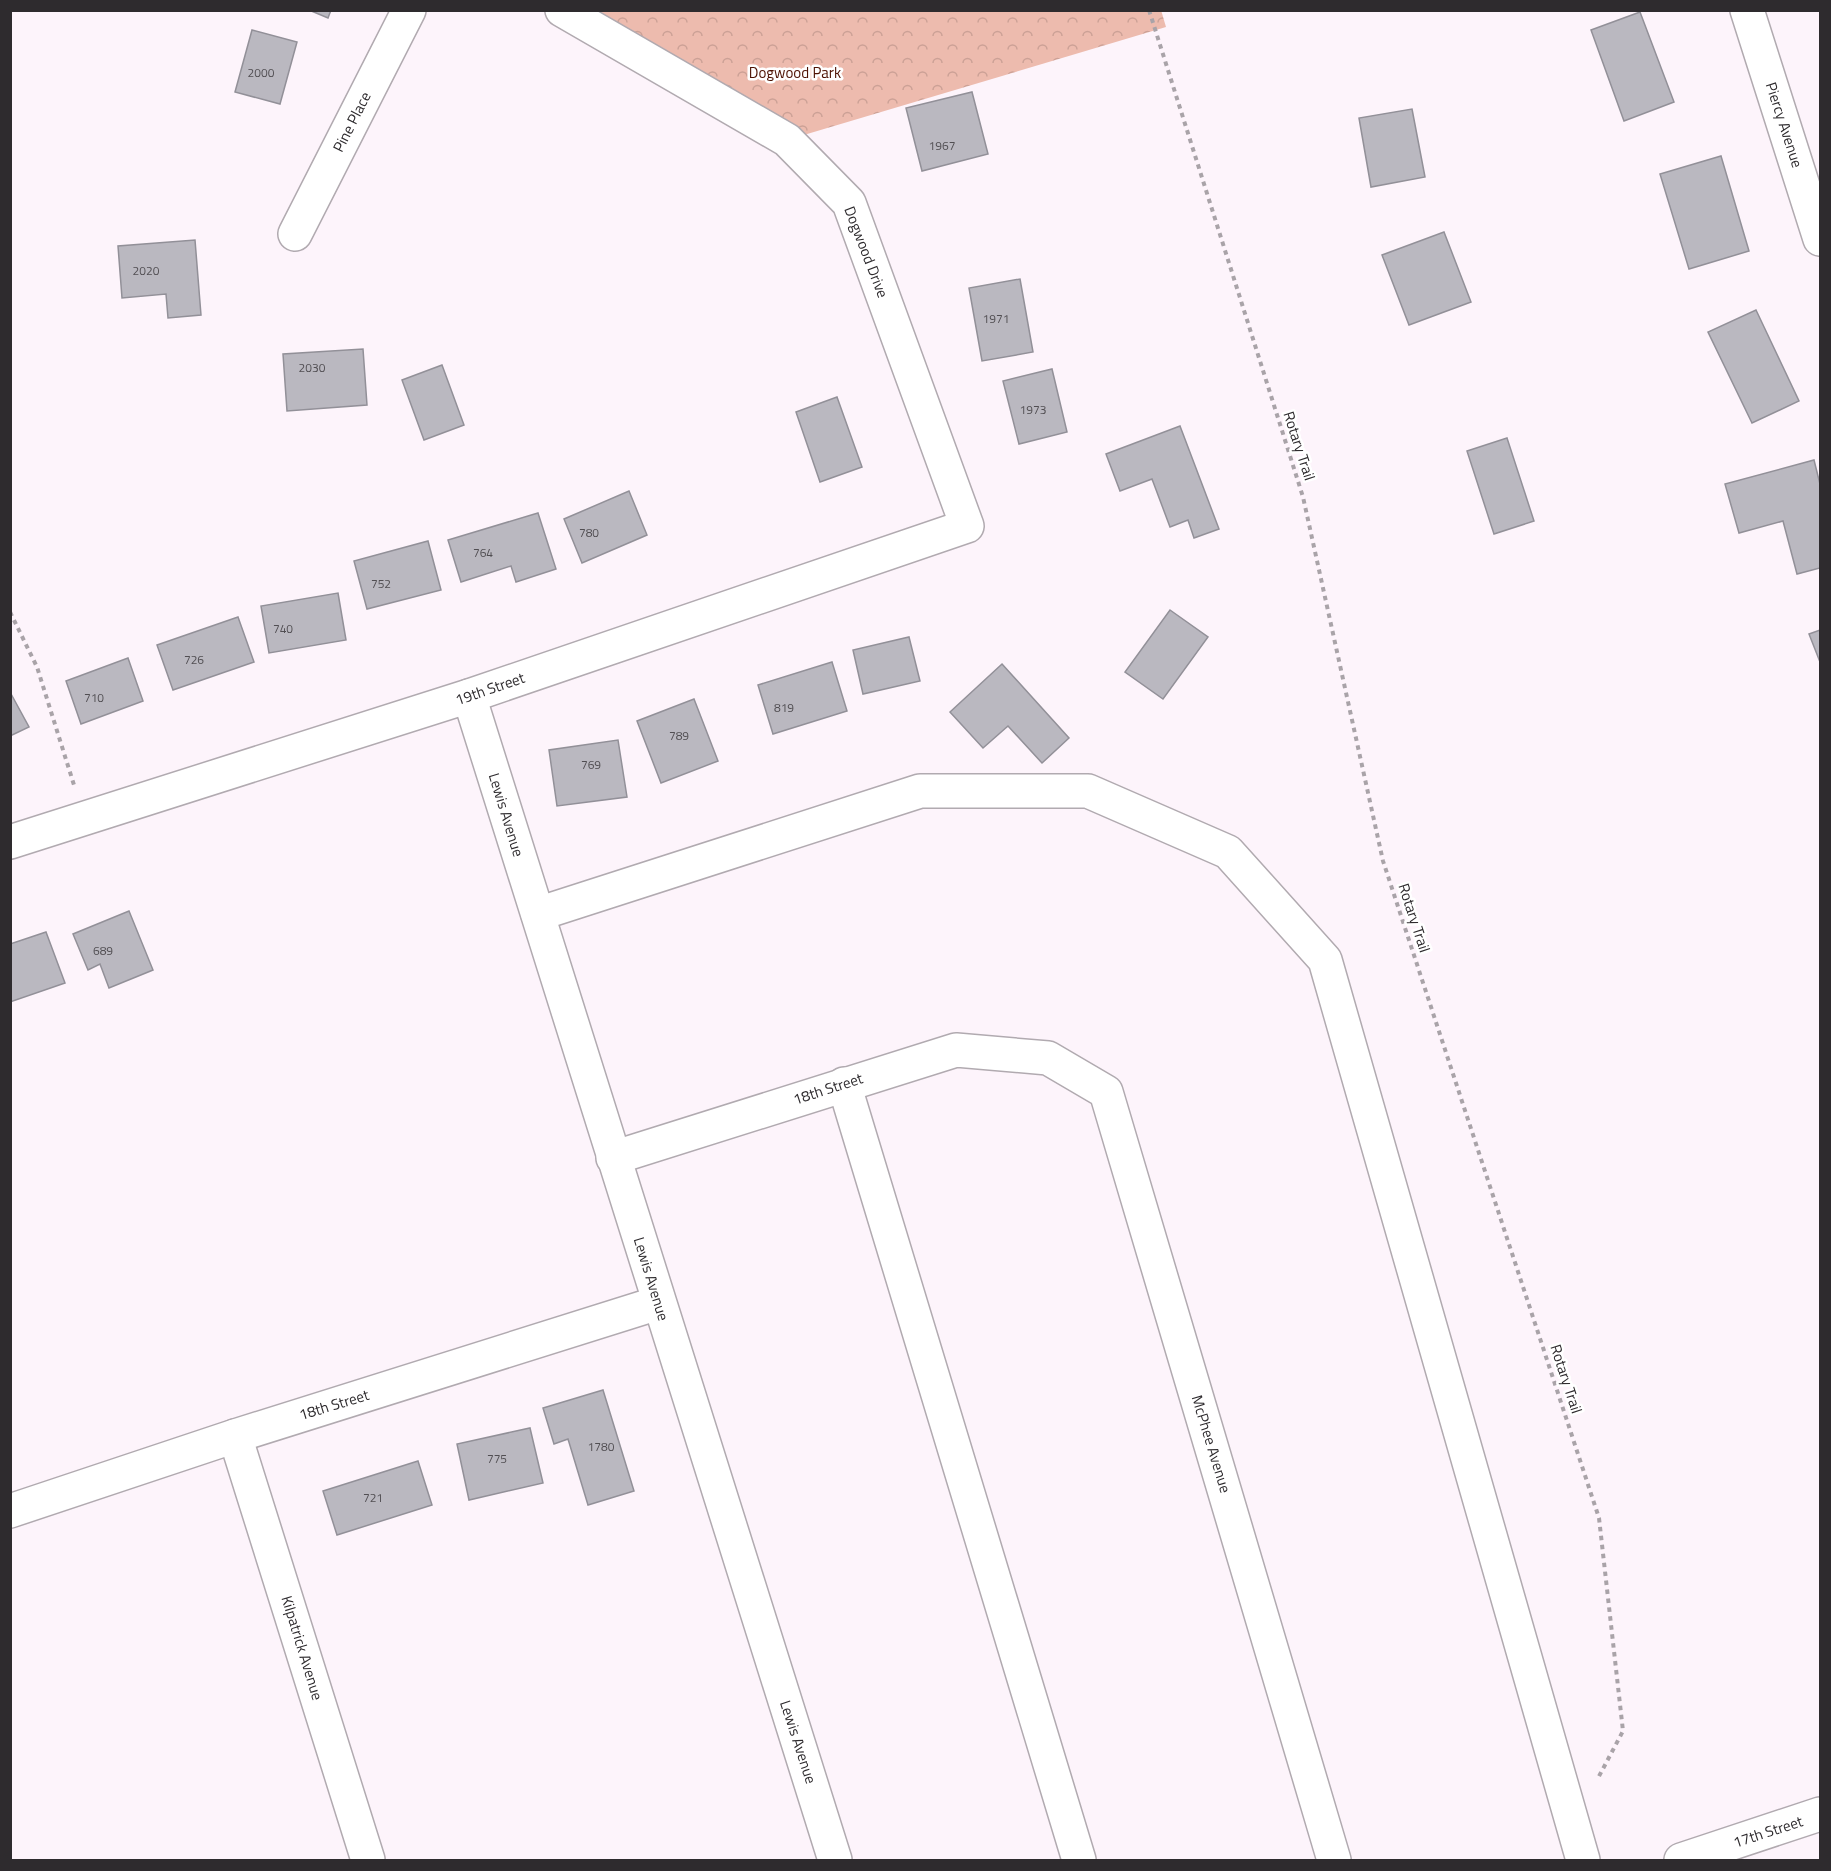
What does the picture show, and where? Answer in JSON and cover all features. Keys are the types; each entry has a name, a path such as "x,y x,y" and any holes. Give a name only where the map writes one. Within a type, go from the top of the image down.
{"street":[{"name":"Pine Place","path":"294,234 410,10"},
{"name":"Dogwood Drive","path":"562,10 787,140 849,203 967,526"},
{"name":"Piercy Avenue","path":"1747,10 1821,239"},
{"name":"19th Street","path":"10,842 469,696 967,526"},
{"name":"Lewis Avenue","path":"469,696 658,1303 836,1860"},
{"path":"538,914 920,791 1088,791 1228,852 1325,960 1583,1860"},
{"name":"18th Street","path":"613,1158 957,1050 1048,1058"},
{"name":"McPhee Avenue","path":"1048,1058 1106,1092 1334,1860"},
{"path":"844,1084 1079,1860"},
{"name":"18th Street","path":"10,1511 235,1436 658,1303"},
{"name":"Kilpatrick Avenue","path":"235,1436 368,1860"},
{"name":"17th Street","path":"1681,1860 1821,1814"}],"path":[{"name":"Rotary Trail","path":"1149,10 1303,497 1383,861 1599,1518 1623,1731 1574,1823"},
{"path":"10,612 37,667 84,818"}],"green space":[{"name":"Dogwood Park","path":"1161,10 1166,27 787,140 562,11"}],"building":[{"path":"309,10 331,10 328,18"},
{"path":"1640,12 1674,102 1624,121 1591,30"},
{"path":"252,30 297,42 280,104 235,92"},
{"path":"972,92 988,154 922,171 906,108"},
{"path":"1412,109 1425,177 1371,187 1359,118"},
{"path":"1721,156 1749,251 1689,269 1660,174"},
{"path":"1444,232 1471,302 1409,325 1382,255"},
{"path":"195,240 201,315 168,318 166,294 122,298 118,246"},
{"path":"1020,279 1033,352 982,361 969,288"},
{"path":"1756,310 1799,401 1752,423 1708,332"},
{"path":"363,349 367,405 287,411 283,354"},
{"path":"442,365 464,425 424,440 402,380"},
{"path":"1052,369 1067,432 1019,444 1003,381"},
{"path":"837,397 862,467 820,482 796,412"},
{"path":"1180,426 1219,529 1194,538 1188,520 1170,527 1152,479 1120,491 1106,454"},
{"path":"1507,438 1534,521 1494,534 1467,451"},
{"path":"1814,460 1820,484 1820,568 1797,574 1783,521 1739,533 1725,484"},
{"path":"629,491 647,535 582,563 564,519"},
{"path":"538,513 556,569 516,582 511,566 461,582 448,540"},
{"path":"428,541 441,590 367,609 354,561"},
{"path":"338,593 346,640 269,653 261,606"},
{"path":"1170,610 1208,637 1163,699 1125,672"},
{"path":"238,617 254,662 173,690 157,645"},
{"path":"1820,630 1820,662 1809,634"},
{"path":"909,637 920,681 863,694 853,650"},
{"path":"128,658 143,701 81,724 66,681"},
{"path":"832,662 847,711 773,734 758,685"},
{"path":"1002,664 1069,738 1042,763 1008,726 983,748 950,712"},
{"path":"10,692 29,727 10,736"},
{"path":"694,699 718,761 661,783 637,721"},
{"path":"618,740 627,797 557,806 549,750"},
{"path":"129,911 153,970 109,988 100,964 88,970 73,934"},
{"path":"46,932 65,983 10,1002 10,944"},
{"path":"603,1390 634,1491 588,1505 568,1439 554,1444 543,1408"},
{"path":"530,1428 543,1483 469,1500 457,1444"},
{"path":"418,1461 432,1505 337,1535 323,1491"}]}
